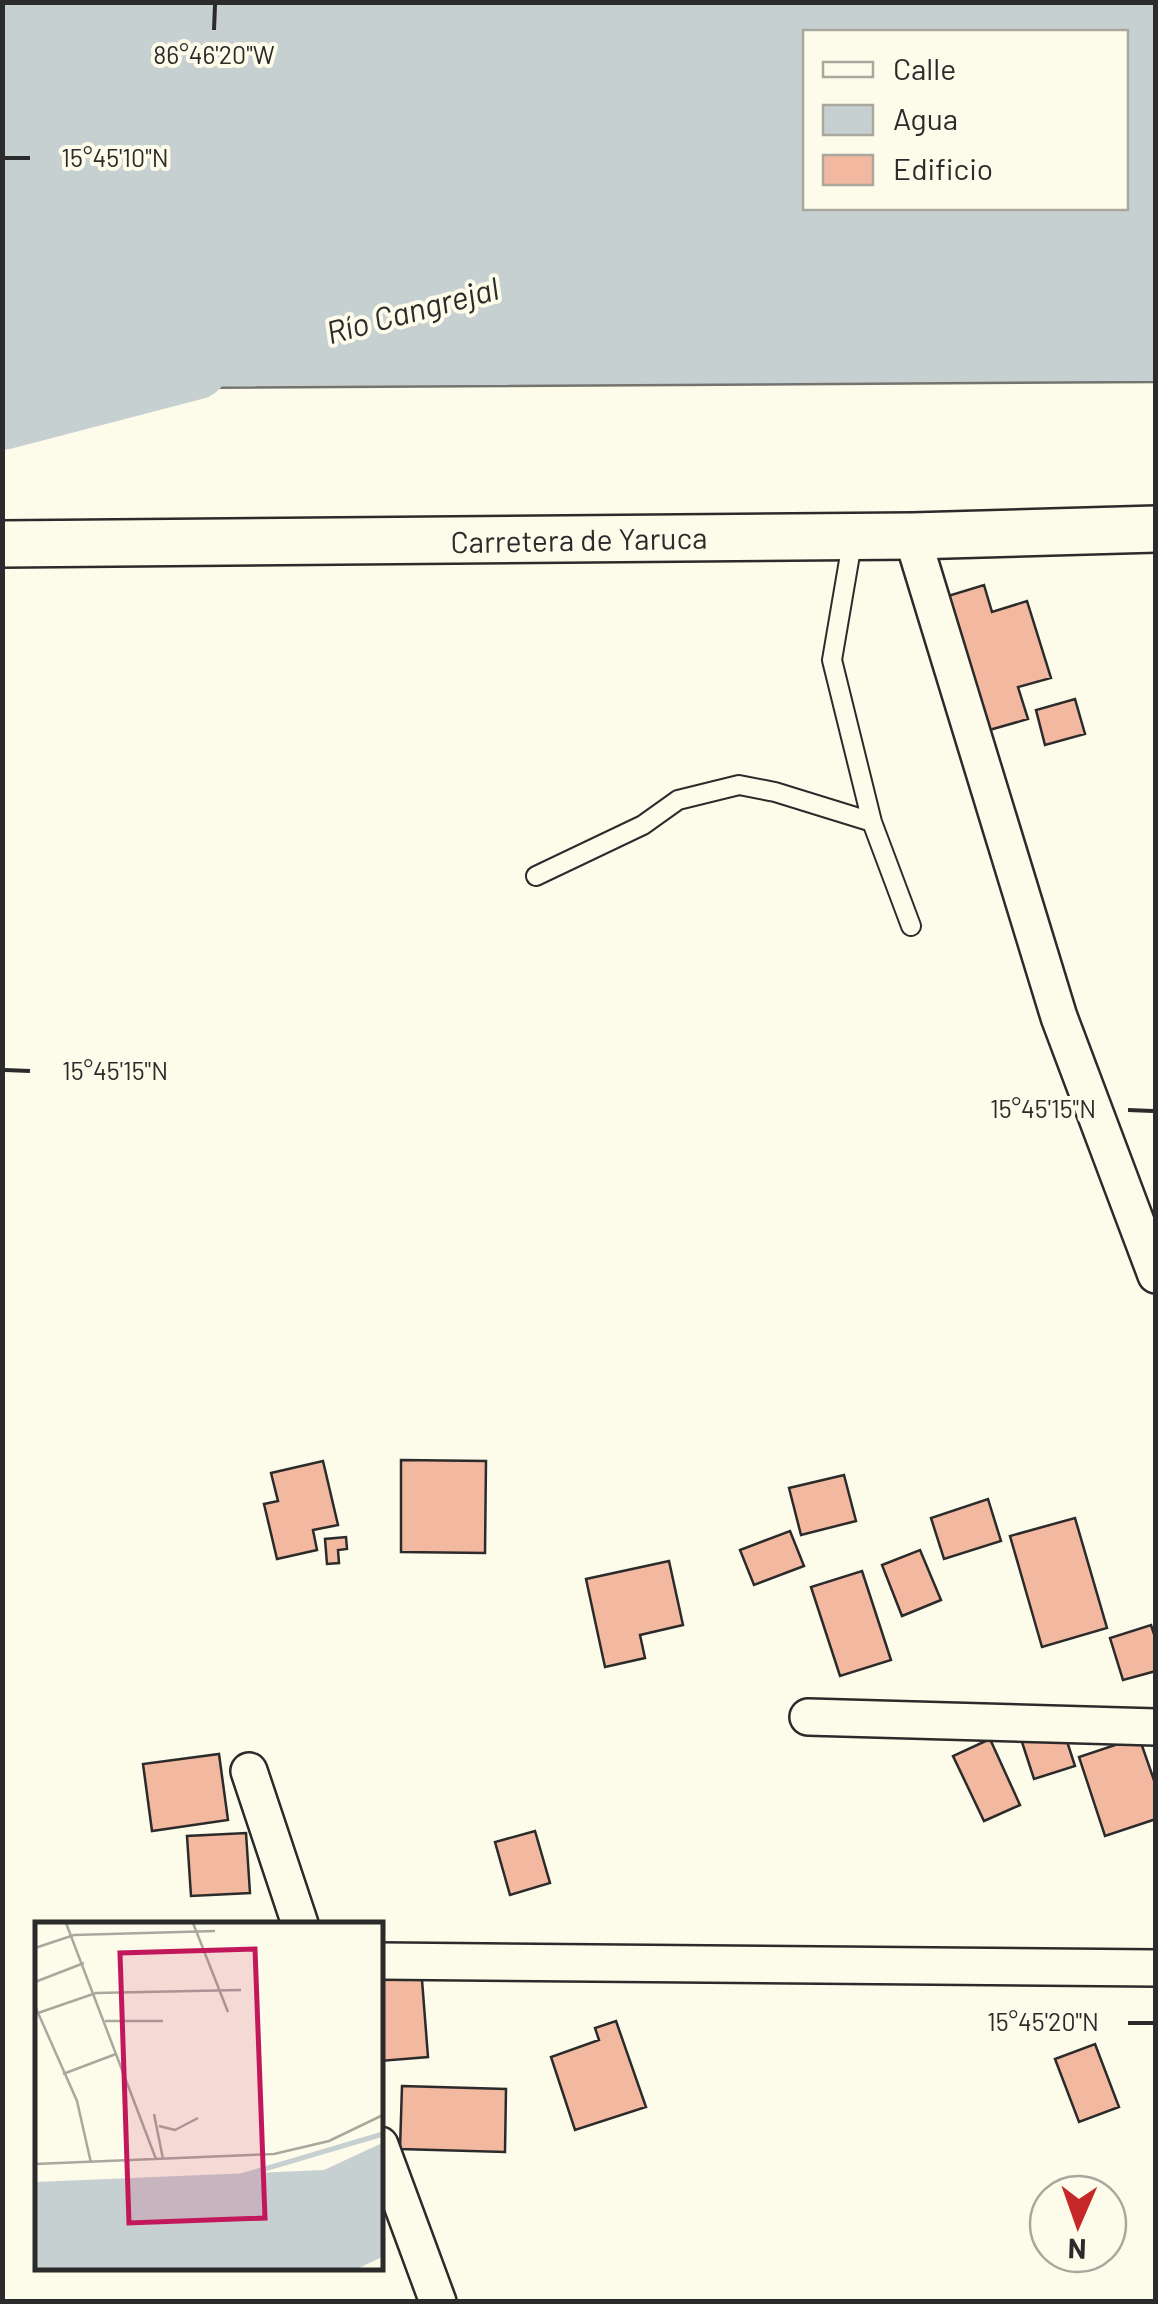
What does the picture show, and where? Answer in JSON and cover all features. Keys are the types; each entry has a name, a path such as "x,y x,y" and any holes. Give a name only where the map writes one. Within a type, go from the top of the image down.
{"street":[{"name":"Carretera de Yaruca","path":"2,544 912,536 1156,529"},
{"path":"912,536 1058,1018 1156,1275"},
{"path":"808,1717 1156,1726"},
{"path":"249,1770 299,1922"},
{"path":"382,1961 1156,1968"},
{"path":"382,2150 438,2302"}],"lane":[{"path":"853,536 832,660 872,822 912,926"},
{"path":"536,876 642,826 678,800 739,785 776,792 872,822"}],"water":[{"path":"2,3 1155,3 1155,382 3,389"}],"building":[{"path":"984,585 992,612 1027,601 1051,678 1018,687 1028,719 979,733 938,599"},
{"path":"1075,699 1085,734 1045,745 1036,710"},
{"path":"401,1460 486,1461 485,1553 401,1552"},
{"path":"323,1461 338,1525 313,1530 317,1550 277,1559 264,1504 278,1501 271,1473"},
{"path":"844,1475 856,1521 801,1535 789,1488"},
{"path":"988,1499 1001,1541 944,1559 931,1518"},
{"path":"1075,1518 1107,1628 1042,1647 1010,1536"},
{"path":"790,1531 804,1566 754,1585 740,1550"},
{"path":"346,1537 347,1549 338,1550 339,1563 327,1564 325,1539"},
{"path":"920,1550 941,1600 902,1616 882,1565"},
{"path":"669,1561 683,1625 640,1635 645,1658 605,1667 586,1579"},
{"path":"862,1571 891,1660 840,1676 811,1587"},
{"path":"1151,1625 1156,1640 1156,1671 1123,1680 1110,1638"},
{"path":"1062,1726 1075,1766 1034,1779 1021,1739"},
{"path":"1139,1737 1156,1786 1156,1819 1105,1836 1079,1757"},
{"path":"990,1739 1020,1805 984,1821 953,1756"},
{"path":"219,1754 228,1820 152,1831 143,1764"},
{"path":"535,1831 550,1883 510,1895 495,1842"},
{"path":"246,1833 250,1893 191,1896 187,1836"},
{"path":"421,1967 428,2057 382,2061 382,1970"},
{"path":"616,2021 646,2107 575,2130 551,2057 599,2040 595,2028"},
{"path":"1095,2044 1119,2107 1079,2122 1055,2059"},
{"path":"402,2086 506,2089 505,2152 400,2149"}],"waterway":[{"name":"Río Cangrejal","path":"2,415 194,365"}]}
